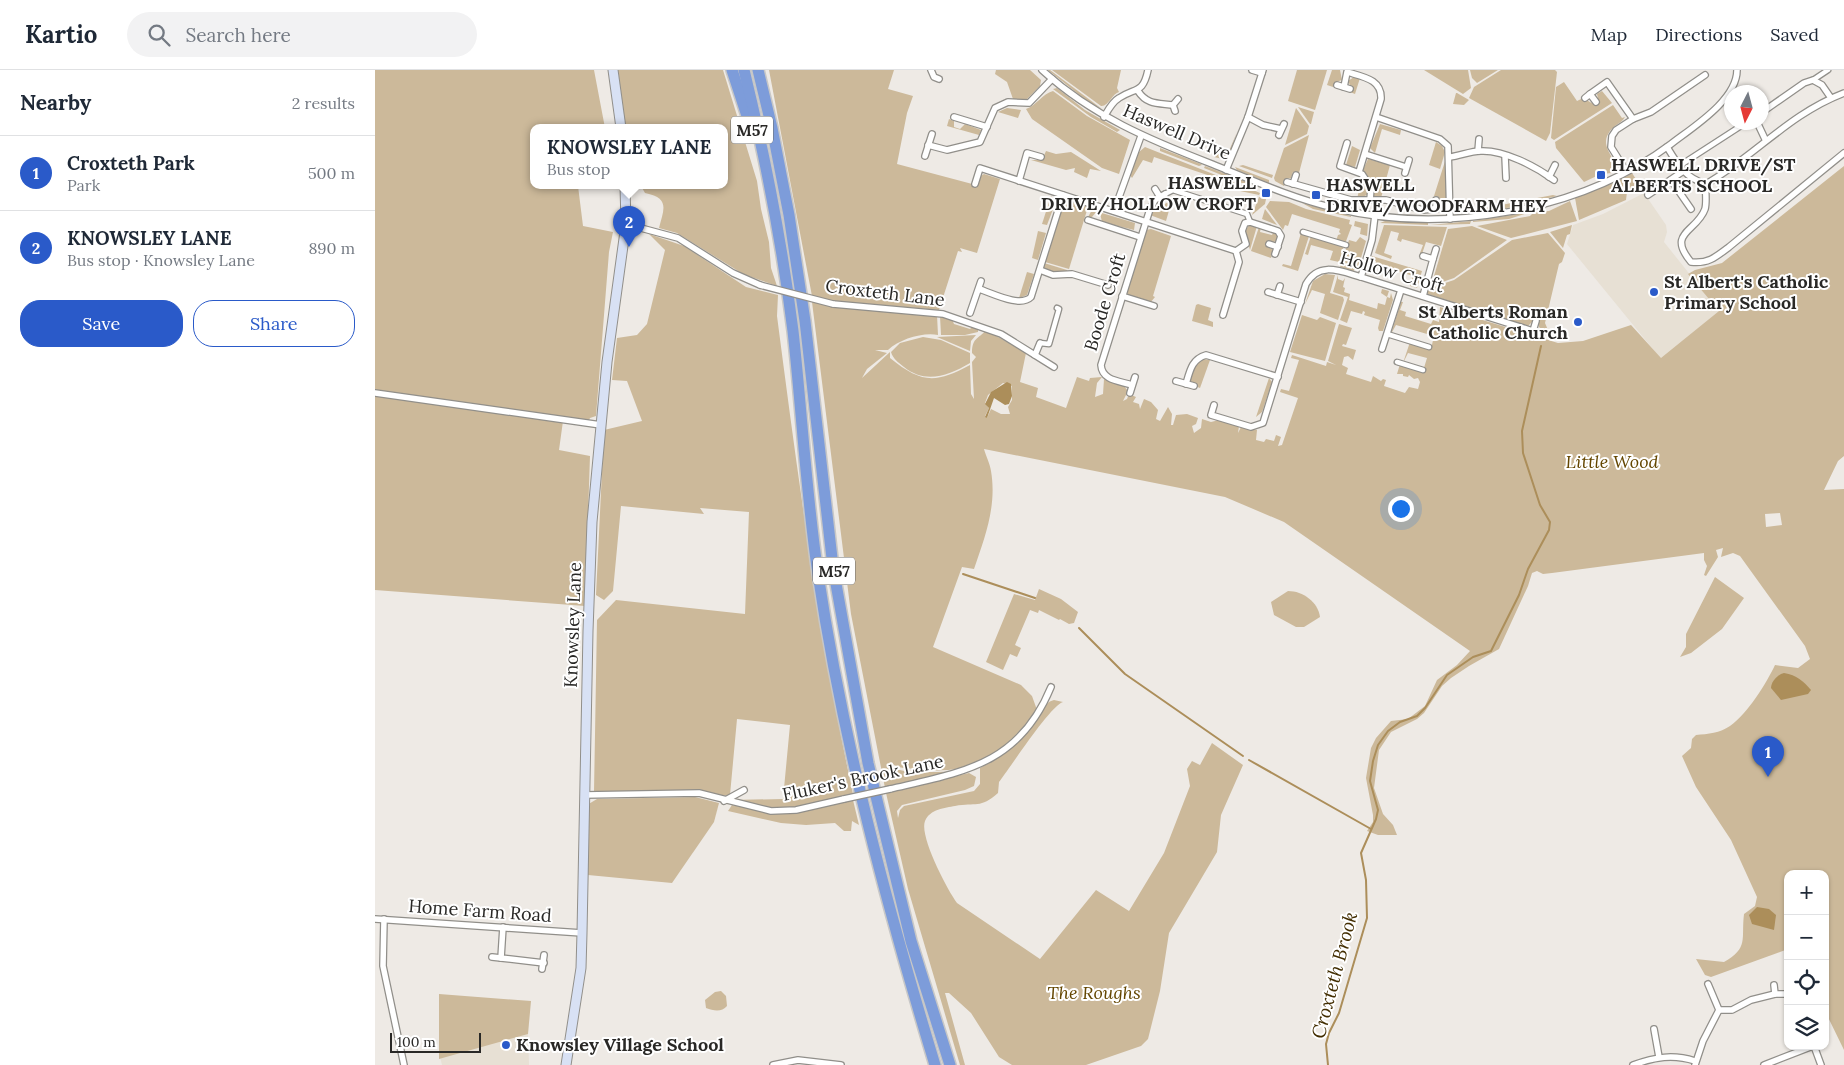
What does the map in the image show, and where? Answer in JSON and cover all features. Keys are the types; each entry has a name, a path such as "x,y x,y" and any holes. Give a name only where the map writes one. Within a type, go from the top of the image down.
{"highway":[{"name":"M57","path":"732,70 770,191"},
{"name":"M57","path":"744,70 770,191 793,330 818,574 853,771 904,963 935,1065"},
{"name":"M57","path":"758,70 772,128 789,215 805,321 833,568 867,763 911,941 949,1065"}],"main road":[{"path":"613,70 620,124"},
{"name":"Knowsley Lane","path":"566,1065 581,968 583,933 584,795 592,531 601,425 626,224 625,189"}],"street":[{"path":"931,70 934,77 939,79"},
{"name":"Haswell Drive","path":"1042,70 1104,117 1141,136 1307,200 1375,215 1450,219 1499,214 1542,204 1587,189 1625,171 1667,147 1707,117 1718,106 1734,84 1737,70"},
{"path":"1104,117 1118,98 1138,91 1145,83 1148,70"},
{"path":"1226,170 1248,117 1263,72 1252,70"},
{"path":"1769,108 1827,70"},
{"path":"1343,87 1344,71 1371,79 1379,86 1381,98 1359,172"},
{"path":"1625,171 1613,152 1610,142 1616,130 1633,119 1651,112 1705,75"},
{"path":"929,146 947,150 975,145 983,139 995,108 1008,102 1029,103 1052,79"},
{"path":"1813,80 1822,85 1831,98"},
{"path":"1596,102 1587,96 1607,82 1633,119"},
{"path":"1138,91 1152,104 1174,108 1178,99"},
{"path":"1667,147 1681,169 1692,180 1706,184 1729,171 1765,140 1800,116 1831,98 1844,93"},
{"path":"1248,117 1263,125 1281,129"},
{"path":"1376,117 1440,139 1448,146 1450,157 1450,219"},
{"path":"958,125 957,118 987,127"},
{"path":"1648,195 1671,180 1681,169 1736,130"},
{"path":"1761,130 1765,140"},
{"path":"925,156 932,134"},
{"path":"1113,211 1141,136"},
{"path":"1478,151 1479,139"},
{"path":"1347,143 1339,166 1359,172 1369,184 1370,200"},
{"path":"1450,157 1478,151 1490,151 1551,178 1555,165"},
{"path":"1019,181 1027,153 1041,157"},
{"path":"1706,184 1705,208 1684,233 1681,243 1683,253 1691,262 1710,262 1844,153"},
{"path":"1365,154 1406,170 1409,160"},
{"path":"1505,156 1506,178"},
{"path":"975,184 980,168 1236,251"},
{"path":"1296,175 1290,183 1336,198 1361,201 1386,200 1423,210 1439,208 1436,200"},
{"path":"1671,180 1691,209"},
{"path":"1155,189 1163,196 1173,190 1247,214 1250,222"},
{"path":"979,289 1019,301 1028,300 1033,293 1063,195"},
{"name":"Boode Croft","path":"1133,385 1109,378 1101,369 1145,221 1152,204 1163,196"},
{"path":"1361,277 1372,240 1375,215"},
{"name":"Boode Croft","path":"1088,220 1141,237"},
{"path":"1236,251 1245,244 1242,231 1245,223 1250,222 1278,230 1281,236 1275,254"},
{"name":"Croxteth Lane","path":"626,224 678,238 733,274 760,285 833,304 943,314 1001,334 1054,367"},
{"path":"1303,232 1346,245"},
{"path":"1269,244 1278,246"},
{"path":"1423,296 1437,249"},
{"path":"1223,315 1239,262 1236,251"},
{"path":"1423,256 1433,259"},
{"name":"Hollow Croft","path":"1214,405 1211,417 1251,427 1260,426 1263,423 1306,284 1316,272 1328,269 1361,277 1540,333"},
{"name":"Boode Croft","path":"1040,270 1053,275 1079,275 1108,285"},
{"path":"970,314 981,281"},
{"path":"1277,295 1280,286"},
{"path":"1382,348 1401,290"},
{"path":"1268,292 1301,302"},
{"path":"1122,296 1154,306"},
{"path":"1035,355 1040,344 1049,344 1059,309 1057,308"},
{"path":"1533,331 1537,321"},
{"path":"1387,334 1429,347"},
{"path":"1186,384 1192,365 1200,357 1206,355 1277,376"},
{"path":"1397,362 1423,370"},
{"path":"1130,393 1135,377"},
{"path":"1176,381 1194,386"},
{"path":"375,393 601,425"},
{"name":"Fluker's Brook Lane","path":"584,795 699,794 771,811 796,810 890,789 959,773 984,763 1008,747 1031,725 1051,688"},
{"path":"724,801 744,790"},
{"name":"Home Farm Road","path":"375,919 583,933"},
{"path":"384,919 383,966 404,1065"},
{"path":"501,958 503,927"},
{"path":"492,957 543,966 544,955"},
{"path":"1633,1065 1659,1056 1673,1056 1695,1063 1719,1010 1708,984"},
{"path":"1774,985 1775,994"},
{"path":"1719,1010 1732,1010 1751,1000 1775,994 1784,994"},
{"path":"1659,1056 1655,1032 1664,1031"},
{"path":"1764,1065 1803,1050"},
{"path":"1815,1050 1821,1065"},
{"path":"773,1065 798,1060 841,1065"}],"shaded area":[{"name":"St Albert's Catholic Primary School","path":"1644,193 1666,225 1667,232 1664,242 1719,311 1661,359 1567,244 1573,225 1603,214"},
{"path":"1007,382 1011,384 1012,396 1009,404 1005,405 994,398 987,418 985,417 989,408 985,404 991,392"},
{"path":"1784,673 1793,675 1811,690 1808,694 1781,700 1771,688 1775,679"},
{"path":"1757,907 1769,909 1776,915 1774,930 1752,924 1749,915"},
{"name":"Knowsley Village School","path":"528,1033 529,1065 442,1065 440,1057"}],"green space":[{"path":"375,70 594,70 604,124 530,124 530,189 578,189 583,226 613,232 609,252 596,416 590,418 588,422 375,391"},
{"path":"616,70 723,70 757,181 769,242 771,268 777,286 743,274 677,233 659,228 663,210 662,201 653,195 645,193 643,189 728,189 728,124 625,124"},
{"path":"769,70 894,70 888,89 913,96 907,113 897,164 976,185 979,177 984,174 1000,179 977,253 960,248 962,252 958,251 939,310 834,301 812,296"},
{"path":"996,70 1030,70 1041,80 1040,86 1026,100 1013,99 1007,82 995,74"},
{"path":"1048,70 1050,70 1102,109 1087,101"},
{"path":"1052,70 1121,70 1117,88 1119,92 1104,106 1101,106"},
{"path":"1297,70 1327,70 1315,110 1288,101"},
{"path":"1332,70 1340,70 1342,80 1336,82 1333,87 1327,85"},
{"path":"1424,70 1468,70 1471,88 1463,94"},
{"path":"1470,70 1498,70 1477,83 1472,78"},
{"path":"1501,70 1555,70 1557,72 1550,133 1546,141 1469,98 1474,87"},
{"path":"1354,77 1360,78 1355,94 1350,92 1351,87 1348,81"},
{"path":"1564,82 1577,101 1583,98 1595,105 1599,103 1597,94 1602,91 1612,103 1554,140 1551,138 1556,87"},
{"path":"1057,88 1085,110 1120,130 1117,132 1091,117 1053,89"},
{"path":"1053,91 1087,116 1130,140 1119,174 1102,168 1032,119 1026,109"},
{"path":"1456,93 1469,100 1464,105 1453,104"},
{"path":"1613,105 1622,118 1625,117 1610,131 1606,141 1606,146 1615,168 1612,173 1601,174 1584,182 1556,148 1555,142"},
{"path":"1298,107 1314,112 1311,124 1310,124"},
{"path":"1007,108 1021,110 1018,118 998,112"},
{"path":"1296,108 1309,126 1307,134 1285,145"},
{"path":"949,119 954,121 954,127 960,129 965,124 981,130 979,135 947,126"},
{"path":"1380,124 1401,130 1400,135 1382,129 1375,153 1370,148"},
{"path":"1237,132 1227,160 1214,157 1224,150 1229,151"},
{"path":"1309,135 1299,173 1293,172 1291,178 1286,179 1284,186 1275,181 1274,178 1284,148"},
{"path":"1436,142 1442,146 1445,152 1440,169 1429,165"},
{"path":"1352,146 1360,150 1355,167 1346,165"},
{"path":"1145,147 1260,193 1259,195 1240,191 1240,186 1154,157 1152,163 1143,160 1132,178 1130,175 1139,152"},
{"path":"1160,148 1202,165 1199,166 1160,151"},
{"path":"1046,151 1056,154 1071,152 1101,171 1090,169 1087,178 1074,172 1075,168 1066,170 1031,160 1042,160"},
{"path":"1447,155 1446,211 1445,205 1440,203 1439,197 1434,196"},
{"path":"1368,159 1390,165 1381,198 1374,196 1371,182 1363,170"},
{"path":"1243,165 1273,175 1272,178 1239,166"},
{"path":"1205,166 1247,182 1257,189 1204,168"},
{"name":"Little Wood","path":"1844,166 1844,456 1838,461 1824,490 1844,489 1844,1050 1829,1019 1829,870 1784,870 1784,950 1711,977 1705,975 1696,959 1724,962 1737,952 1742,942 1744,914 1755,906 1757,897 1731,840 1696,787 1682,756 1691,748 1692,739 1696,735 1722,730 1737,720 1756,698 1775,665 1798,668 1810,659 1805,646 1740,556 1733,553 1721,557 1723,548 1716,550 1718,557 1706,576 1704,575 1707,566 1704,560 1704,553 1552,573 1543,574 1537,571 1532,573 1528,586 1499,649 1451,678 1442,686 1424,713 1417,719 1391,732 1379,750 1374,788 1383,814 1393,825 1397,835 1378,835 1367,831 1373,822 1373,815 1366,778 1371,748 1376,738 1391,721 1408,719 1425,706 1437,680 1457,665 1470,651 1284,522 1225,497 984,449 990,468 992,484 991,509 986,533 974,569 962,567 933,647 1021,685 1032,696 1037,710 1013,738 986,758 971,765 955,769 937,770 903,768 892,763 890,765 902,771 953,772 885,788 851,614 812,302 837,307 937,315 938,335 919,336 905,340 888,350 875,350 887,353 867,369 862,378 890,352 890,358 901,366 920,376 929,378 947,375 970,365 971,394 974,399 972,362 976,357 972,353 972,348 975,341 986,330 1026,353 1020,382 1038,388 1036,397 1066,408 1077,377 1089,381 1090,378 1102,377 1097,383 1095,397 1103,394 1104,379 1124,386 1128,391 1123,401 1127,399 1129,394 1136,397 1133,402 1139,404 1140,409 1144,399 1151,402 1158,410 1156,419 1160,421 1168,407 1172,414 1171,425 1173,425 1176,415 1187,414 1198,418 1196,424 1192,426 1194,433 1201,428 1202,419 1211,422 1219,420 1239,426 1238,433 1241,427 1257,430 1256,440 1264,442 1266,439 1274,441 1276,435 1281,437 1278,446 1282,445 1298,398 1280,392 1281,389 1289,391 1299,360 1291,358 1292,355 1326,366 1327,362 1336,365 1328,361 1339,324 1352,328 1346,345 1343,344 1342,346 1356,350 1353,360 1348,356 1344,357 1342,365 1348,368 1346,374 1371,382 1373,376 1381,381 1383,379 1386,380 1384,386 1405,393 1409,387 1418,389 1420,382 1418,378 1414,379 1409,375 1408,377 1403,376 1403,374 1397,374 1400,364 1423,371 1427,358 1408,353 1403,363 1410,342 1431,349 1434,336 1396,325 1391,334 1401,302 1403,302 1400,310 1406,312 1405,316 1431,324 1433,320 1439,322 1440,307 1558,343 1583,341 1631,325 1661,358 1719,311 1688,274 1695,270 1722,263","holes":["1003,383 1012,386 1012,400 1008,407 1010,414 1001,414 991,409 987,418 985,416 989,408 985,403 988,395","1780,513 1782,525 1766,527 1765,514"]},
{"path":"1235,167 1269,180 1269,183 1237,170"},
{"path":"1632,173 1643,190 1628,191 1617,182"},
{"path":"1362,178 1368,188 1367,195 1357,199"},
{"path":"1615,182 1627,192 1626,200 1579,220 1575,198"},
{"path":"1553,195 1557,196 1513,207 1473,213 1475,210"},
{"path":"1051,196 1055,204 1047,225 1042,224"},
{"path":"1259,197 1266,199 1265,204 1252,215"},
{"path":"1172,200 1166,221 1150,215 1153,206 1157,204 1163,205"},
{"path":"1069,201 1088,207 1069,269 1045,262 1061,209"},
{"path":"1270,201 1289,202 1306,209 1350,220 1349,224 1352,225 1345,244 1336,241 1338,235 1341,234 1339,232 1340,229 1292,214 1288,226 1285,225 1283,230 1266,207"},
{"path":"1570,201 1577,221 1511,238 1477,226 1530,216 1534,212 1549,211"},
{"path":"1302,203 1351,216 1351,217 1313,209"},
{"path":"1265,209 1277,225 1262,219"},
{"path":"1092,210 1135,223 1134,230 1102,222 1100,213 1096,212 1092,217 1088,217"},
{"path":"1531,212 1509,219 1473,222 1473,221"},
{"path":"1355,221 1368,224 1367,236 1360,234 1361,228 1354,226"},
{"path":"1385,221 1428,223 1428,225 1380,223"},
{"path":"1471,221 1470,224 1430,225"},
{"path":"1249,225 1257,226 1250,250 1245,232"},
{"path":"1384,225 1447,227 1441,246 1426,242 1422,254 1420,253 1423,245 1402,239 1401,242 1397,240 1399,233 1391,231 1384,253 1392,256 1391,259 1375,253"},
{"path":"1572,225 1570,234 1567,235 1563,248 1550,232"},
{"path":"1472,226 1507,240 1454,278 1431,286 1448,229"},
{"path":"1259,227 1261,227 1260,232 1272,235 1274,231 1277,233 1277,240 1274,242 1268,241 1266,246 1273,250 1271,258 1251,251"},
{"path":"1151,229 1171,236 1153,296 1155,297 1150,303 1128,296 1127,292 1146,230"},
{"path":"1038,231 1046,233 1038,260 1032,258"},
{"path":"1301,233 1309,236 1298,271 1282,266 1283,264 1291,266"},
{"path":"1548,233 1565,253 1562,262 1559,264 1545,323 1548,330 1545,333 1539,327 1539,322 1534,320 1527,327 1428,294 1427,289 1454,280 1512,240"},
{"path":"649,234 684,246 746,287 778,295 777,316 810,556 853,794 794,807 766,808 731,800 783,799 790,725 737,719 730,795 720,796 699,790 594,792 597,620 616,600 745,614 749,512 700,508 704,514 621,506 613,591 604,600 596,595 604,430 642,421 627,381 612,380 617,338 637,335 647,324 665,250"},
{"path":"1311,236 1344,246 1339,262 1330,260 1333,251 1311,245 1308,255 1305,254"},
{"path":"1360,237 1366,241 1358,268 1353,271 1340,267 1349,240 1356,242"},
{"path":"1372,256 1422,271 1417,288 1410,286 1413,276 1376,264 1376,261 1373,261 1370,271 1367,270"},
{"path":"1044,263 1067,270 1068,272 1054,274 1044,269"},
{"path":"1027,272 1034,274 1027,295 1019,298"},
{"path":"1325,274 1335,275 1330,293 1343,297 1344,300 1338,320 1320,313 1325,294 1312,290 1305,304 1313,281"},
{"path":"1338,275 1338,279 1343,281 1345,278 1343,287 1345,288 1344,292 1350,294 1349,300 1377,309 1378,303 1385,305 1387,297 1390,298 1391,293 1393,300 1383,331 1379,331 1378,328 1380,320 1364,315 1365,312 1363,311 1362,314 1351,311 1347,323 1340,320 1348,297 1333,292"},
{"path":"1382,289 1389,291 1387,297 1381,293"},
{"path":"1196,305 1211,308 1208,320 1213,322 1213,327 1192,321"},
{"path":"1302,315 1317,320 1320,317 1336,323 1325,361 1290,352"},
{"path":"940,316 952,319 954,324 970,329 973,326 978,327 978,332 965,335 941,335"},
{"path":"976,335 971,341 970,351 937,337"},
{"path":"923,337 941,340 970,353 970,363 953,372 928,377 912,372 893,357 891,352 900,343"},
{"path":"1203,359 1210,360 1200,388 1193,385 1190,380 1195,364"},
{"path":"1269,378 1272,382 1262,412 1256,417"},
{"path":"375,394 563,421 559,450 590,456 585,606 375,590"},
{"path":"1715,577 1744,598 1722,629 1691,653 1680,657 1686,647 1686,634"},
{"path":"1039,589 1061,599 1078,612 1074,623 1069,624 1039,610 1038,613 1030,610 1015,645 1021,648 1017,657 1010,654 1003,670 986,662 1014,594 1035,600"},
{"path":"1288,591 1299,593 1309,598 1319,612 1320,617 1304,627 1296,627 1274,615 1271,602"},
{"name":"The Roughs","path":"1054,700 1063,702 1040,725 999,782 998,793 982,803 942,808 927,817 924,828 935,862 957,903 1040,959 1096,890 1129,911 1164,853 1190,786 1187,769 1192,761 1200,765 1212,743 1243,765 1221,815 1217,852 1169,933 1160,991 1148,1039 1141,1046 1086,1065 1012,1065 999,1057 971,1013 949,993 945,993 965,1065 960,1065 908,889 886,793 969,773 976,777 974,786 965,790 902,805 897,811 898,818 900,810 904,806 974,791 980,784 980,768 1014,745 1027,733 1046,704"},
{"path":"695,797 719,803 714,822 672,883 588,875 587,805 597,799"},
{"path":"853,800 859,825 852,821 851,831 844,831 835,823 806,825 781,823 728,811 732,805 765,811 806,810"},
{"path":"721,991 726,996 727,1006 718,1010 706,1008 705,1000 715,992"},
{"path":"439,994 531,1001 528,1034 439,1059"}],"waterway":[{"name":"Croxteth Brook","path":"1328,1065 1326,1044 1339,1013 1367,918 1366,880 1361,853 1378,810 1370,781 1378,745 1388,731 1400,722 1417,716 1425,708 1447,675 1473,657 1491,651 1519,595 1528,569 1549,530 1550,522 1540,505 1523,453 1522,431 1541,346"},
{"path":"963,574 1035,598"},
{"path":"1079,628 1125,674 1243,756"},
{"path":"1249,760 1371,829"}],"place":[{"name":"HASWELL DRIVE/ST ALBERTS SCHOOL","path":"1601,175"},
{"name":"HASWELL DRIVE/HOLLOW CROFT","path":"1266,193"},
{"name":"HASWELL DRIVE/WOODFARM HEY","path":"1316,195"},
{"name":"KNOWSLEY LANE","path":"629,247"},
{"name":"St Albert's Catholic Primary School","path":"1654,292"},
{"name":"St Alberts Roman Catholic Church","path":"1578,322"},
{"name":"Croxteth Park","path":"1768,777"},
{"name":"Knowsley Village School","path":"506,1045"}]}
